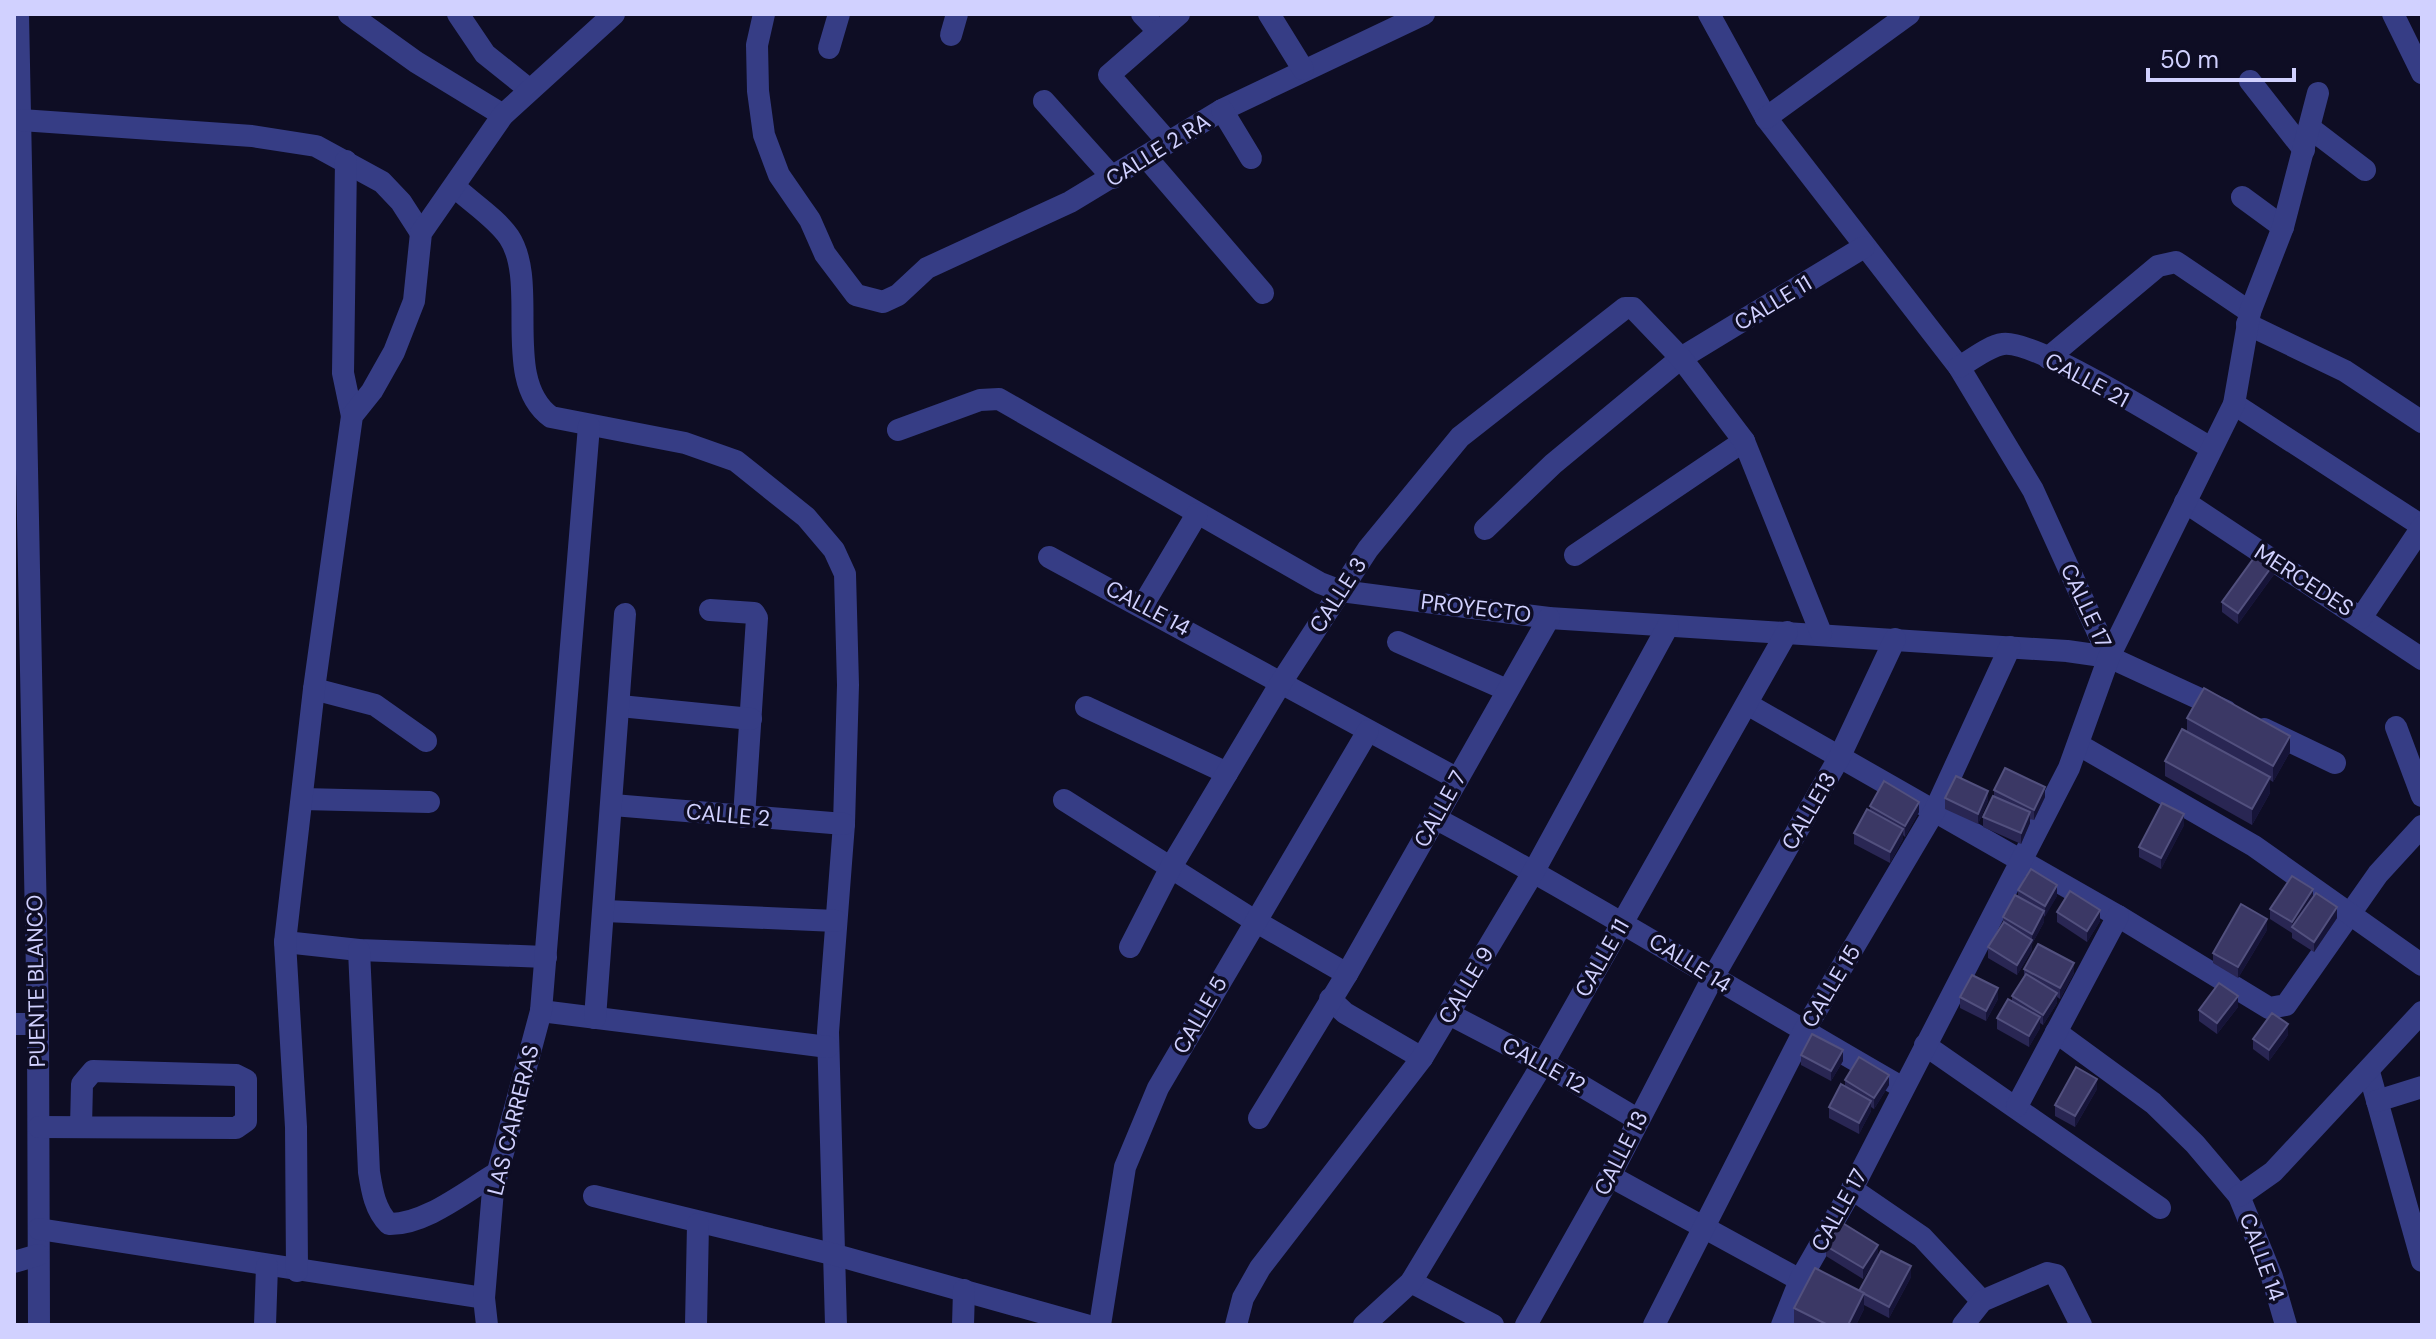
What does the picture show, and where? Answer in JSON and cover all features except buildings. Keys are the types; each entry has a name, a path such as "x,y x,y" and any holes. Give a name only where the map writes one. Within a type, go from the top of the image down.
{"street":[{"path":"349,14 416,62 503,115"},
{"path":"458,14 485,54 530,90"},
{"path":"352,416 372,391 394,352 414,301 421,233 503,115 614,14"},
{"name":"CALLE 2 RA","path":"764,14 757,45 758,91 764,135 779,175 810,220 825,254 856,295 883,302 898,295 927,268 1070,202 1222,110 1424,14"},
{"path":"829,48 839,14"},
{"path":"1142,14 1158,31"},
{"path":"1168,142 1109,75 1179,14"},
{"path":"1269,14 1303,69"},
{"name":"CALLE 17","path":"1709,14 1766,118 1959,367 2033,490 2109,657 2079,745 2023,860 1852,1189 1800,1280 1782,1325"},
{"path":"2393,14 2422,73"},
{"path":"1766,118 1898,17"},
{"name":"PUENTE BLANCO","path":"17,24 21,120 18,145 23,784 38,1024 39,1325"},
{"path":"2250,81 2307,139 2365,170"},
{"path":"2109,657 2234,404 2249,318 2283,227 2318,93"},
{"path":"1044,101 1113,178"},
{"path":"1222,110 1251,158"},
{"path":"21,120 252,136 316,146 382,182 401,202 421,233"},
{"path":"1146,157 1263,293"},
{"path":"297,1271 297,1143 285,942 314,689 352,416 343,373 346,161"},
{"path":"455,187 510,239 517,263 528,387 539,409 551,417 685,443 736,461 806,517 834,550 845,574 848,685 844,824 828,1047 836,1325"},
{"path":"2242,197 2283,227"},
{"name":"CALLE 11","path":"1485,529 1553,464 1681,358 1864,247"},
{"path":"2048,358 2158,266 2176,262 2249,318 2345,371 2422,422"},
{"name":"CALLE 3","path":"1130,947 1171,867 1282,681 1368,549 1460,437 1625,308 1633,308 1681,358"},
{"name":"CALLE 21","path":"1959,367 2004,344 2048,358 2211,448"},
{"path":"1681,358 1744,441 1821,633"},
{"name":"PROYECTO","path":"898,430 980,400 999,399 1197,514 1320,583 1341,591 1549,618 1821,633 2109,657 2335,763"},
{"path":"2234,404 2422,526 2361,618"},
{"name":"LAS CARRERAS","path":"487,1325 484,1298 497,1173 541,1011 589,426"},
{"path":"1575,555 1744,441"},
{"name":"MERCEDES","path":"2185,502 2422,659"},
{"path":"1143,605 1197,514"},
{"name":"CALLE 14","path":"1049,557 1143,605 1456,778"},
{"path":"710,610 756,615 744,817"},
{"path":"595,1018 625,614"},
{"name":"CALLE 7","path":"1259,1118 1347,974 1549,618"},
{"name":"CALLE 9","path":"1236,1325 1243,1298 1260,1268 1422,1058 1534,871 1668,626"},
{"name":"CALLE 11","path":"1364,1325 1411,1282 1543,1063 1787,632"},
{"name":"CALLE13","path":"1712,979 1839,758 1895,639"},
{"path":"1398,642 1507,690"},
{"name":"CALLE 15","path":"1654,1325 1804,1031 1935,810 2010,647"},
{"path":"314,689 375,705 426,741"},
{"path":"1747,704 2023,860 2269,1008 2286,1005 2378,874 2422,826"},
{"path":"620,706 751,719"},
{"path":"1086,707 1227,773"},
{"path":"2396,727 2422,796"},
{"name":"CALLE 5","path":"1100,1325 1125,1167 1158,1088 1368,731"},
{"path":"2079,745 2254,846 2422,965"},
{"path":"302,799 429,802"},
{"path":"1064,800 1255,921 1347,974"},
{"name":"CALLE 2","path":"613,805 844,824"},
{"name":"CALLE 14","path":"1435,818 1623,921 1712,979 1903,1088"},
{"path":"605,911 836,921"},
{"path":"2017,1106 2118,916"},
{"path":"285,942 359,950 546,957"},
{"path":"359,950 369,1172 375,1202 383,1218 389,1224 398,1225 497,1173"},
{"name":"CALLE 13","path":"1526,1325 1610,1176 1712,979"},
{"path":"1330,999 1345,1013 1422,1058"},
{"path":"541,1011 828,1047"},
{"path":"2239,1196 2273,1172 2422,1012"},
{"name":"CALLE 12","path":"1449,1014 1543,1063 1637,1119"},
{"path":"14,1024 38,1024"},
{"name":"CALLE 14","path":"2056,1032 2153,1103 2195,1144 2239,1196 2272,1277 2286,1325"},
{"path":"1925,1045 2160,1208"},
{"path":"39,1127 236,1128 246,1121 246,1080 236,1075 93,1071 82,1084 81,1127"},
{"path":"2369,1072 2422,1261"},
{"path":"2377,1101 2422,1087"},
{"path":"1610,1176 1800,1280"},
{"path":"1852,1189 1922,1237 1982,1301"},
{"path":"594,1196 698,1224 836,1255 1086,1325"},
{"path":"696,1325 698,1224"},
{"path":"39,1229 484,1298"},
{"path":"14,1262 38,1255"},
{"path":"265,1325 267,1266"},
{"path":"1963,1325 1982,1301 2047,1273 2056,1275 2081,1325"},
{"path":"1411,1282 1493,1325"},
{"path":"963,1325 964,1290"}]}
